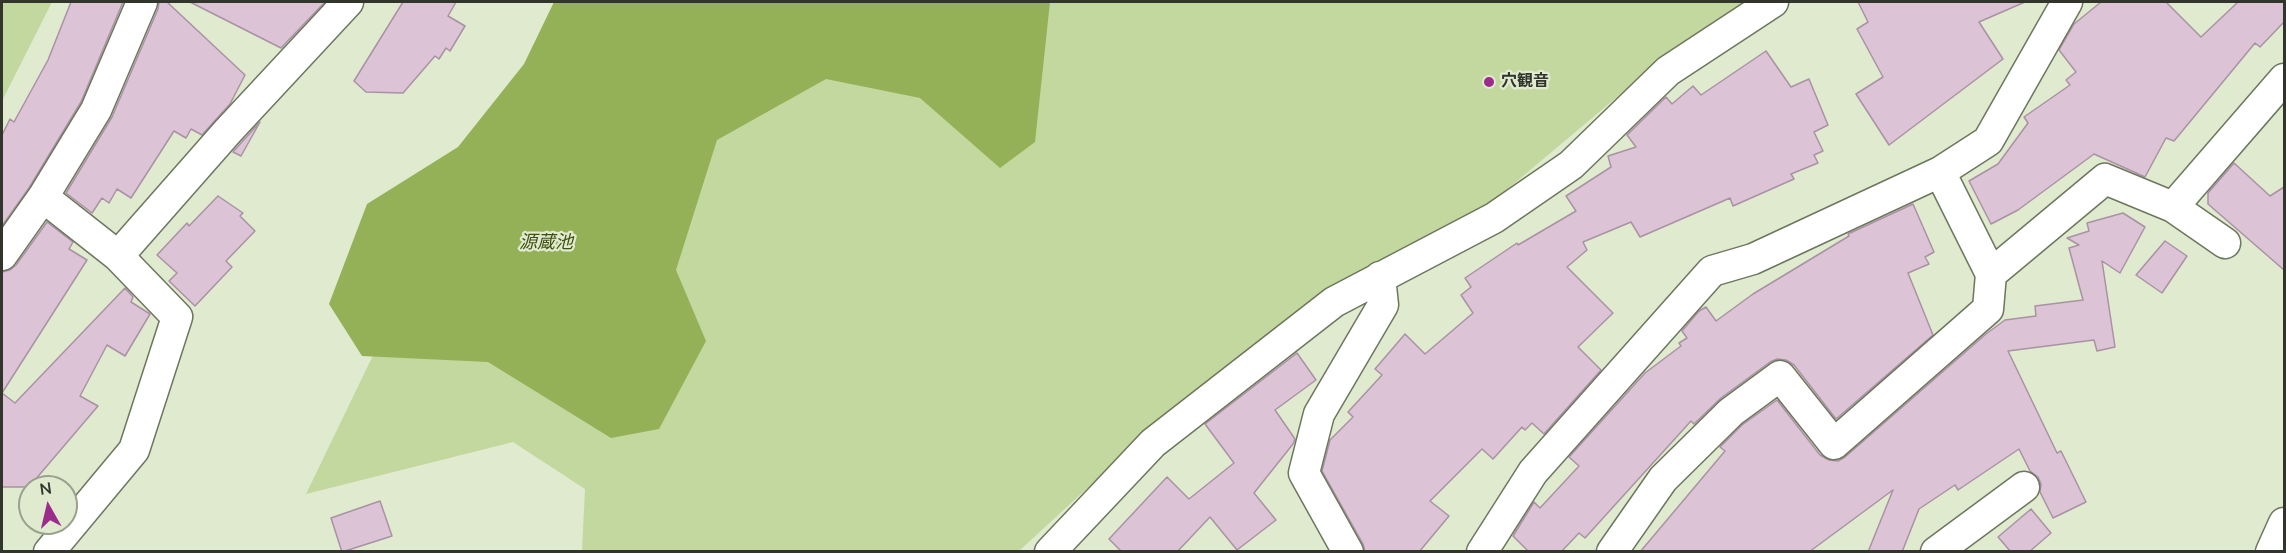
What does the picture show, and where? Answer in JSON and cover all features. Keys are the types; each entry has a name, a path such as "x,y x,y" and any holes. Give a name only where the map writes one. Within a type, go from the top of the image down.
{"street":[{"path":"2,255 43,196 96,110 142,2"},
{"path":"118,256 228,130 348,2"},
{"path":"1050,552 1153,443 1334,302 1494,218 1571,165 1668,71 1773,2"},
{"path":"1482,552 1533,472 1712,272 1753,259 1940,172 1988,141 2067,2"},
{"path":"2172,207 2284,79"},
{"path":"1612,552 1663,479 1731,412 1780,376 1834,444 1988,309 1991,274 1940,172"},
{"path":"1991,274 2105,178 2172,207 2225,243"},
{"path":"43,196 118,256 177,317 134,450 49,552"},
{"path":"1348,552 1304,472 1319,414 1383,305 1380,278"},
{"path":"1936,552 2025,487"},
{"path":"2271,552 2284,523"}],"shaded area":[{"path":"2,2 52,2 2,101"},
{"path":"1015,2 1750,2 1661,60 1491,203 1145,435 1019,551 582,551 585,489 513,442 306,494 380,341 664,238 713,113"}],"water":[{"name":"源蔵池","path":"554,2 1050,2 1035,142 1000,168 920,98 826,79 717,140 676,270 706,341 659,429 611,438 488,362 362,356 329,304 367,204 458,147 524,64"}],"building":[{"path":"71,2 123,2 81,102 29,188 2,226 2,135 10,119 14,122 48,60"},
{"path":"159,2 167,2 245,75 230,104 202,135 191,129 186,138 174,131 131,198 117,189 109,203 102,198 92,213 66,193 112,117"},
{"path":"190,2 325,2 281,48"},
{"path":"403,2 456,2 448,16 465,26 450,51 446,48 439,59 435,56 403,93 366,92 354,81"},
{"path":"1858,2 2025,2 1979,22 2003,59 1889,145 1856,94 1883,77 1857,29 1868,22"},
{"path":"2101,2 2166,2 2201,37 2238,2 2284,2 2284,22 2260,47 2255,43 2174,141 2166,138 2145,177 2094,154 2018,210 1991,224 1969,181 1998,164 2028,123 2024,117 2070,85 2066,80 2076,72 2059,50 2074,24"},
{"path":"1766,51 1791,87 1809,79 1828,125 1814,132 1823,151 1814,155 1818,163 1791,174 1794,179 1733,206 1730,198 1640,237 1631,222 1583,242 1587,250 1567,267 1613,313 1578,347 1601,370 1544,434 1532,423 1525,430 1522,427 1493,459 1482,449 1430,501 1449,516 1419,552 1365,552 1363,544 1322,471 1330,440 1353,417 1348,412 1382,375 1375,369 1405,334 1425,354 1473,313 1461,295 1471,287 1465,278 1517,243 1518,245 1576,211 1566,196 1611,167 1608,156 1636,147 1627,135 1666,97 1672,104 1693,86 1701,95"},
{"path":"260,122 241,156 233,152 241,143"},
{"path":"2234,163 2270,196 2284,187 2284,270 2208,204 2208,193"},
{"path":"218,196 243,213 240,216 255,231 226,261 232,267 195,306 169,281 177,273 157,255 187,223 189,226"},
{"path":"1913,204 1934,252 1925,257 1929,264 1908,273 1933,335 1836,419 1794,365 1786,360 1777,359 1721,398 1694,424 1691,421 1585,538 1579,533 1561,552 1529,552 1513,536 1534,502 1540,508 1579,466 1569,457 1645,373 1681,346 1679,343 1687,338 1682,331 1699,311 1706,307 1716,321 1753,294 1849,236 1848,234"},
{"path":"2123,213 2145,227 2120,273 2102,261 2115,347 2097,351 2094,340 2008,351 2057,453 2061,451 2086,502 2053,518 2040,492 2041,484 2038,477 2030,471 2019,449 1958,490 1955,485 1919,509 1902,552 1868,552 1893,490 1809,552 1640,552 1725,451 1720,447 1742,425 1777,400 1820,455 1829,460 1838,461 2005,320 2036,316 2035,306 2083,300 2069,248 2079,245 2067,238 2089,231 2087,223"},
{"path":"47,222 73,242 69,249 87,260 2,393 2,272 16,265"},
{"path":"2165,241 2187,256 2162,293 2136,275"},
{"path":"125,288 133,297 131,302 150,314 125,356 107,345 80,396 98,406 39,475 18,475 18,487 2,487 2,393 15,403"},
{"path":"1297,353 1316,380 1275,410 1295,439 1254,493 1276,520 1237,550 1210,517 1177,552 1122,552 1109,539 1167,477 1189,499 1234,463 1205,424"},
{"path":"380,501 392,536 342,552 331,518"},
{"path":"2031,509 2051,533 2029,552 2011,552 1998,537"}],"place":[{"name":"穴観音","path":"1489,82"}]}
